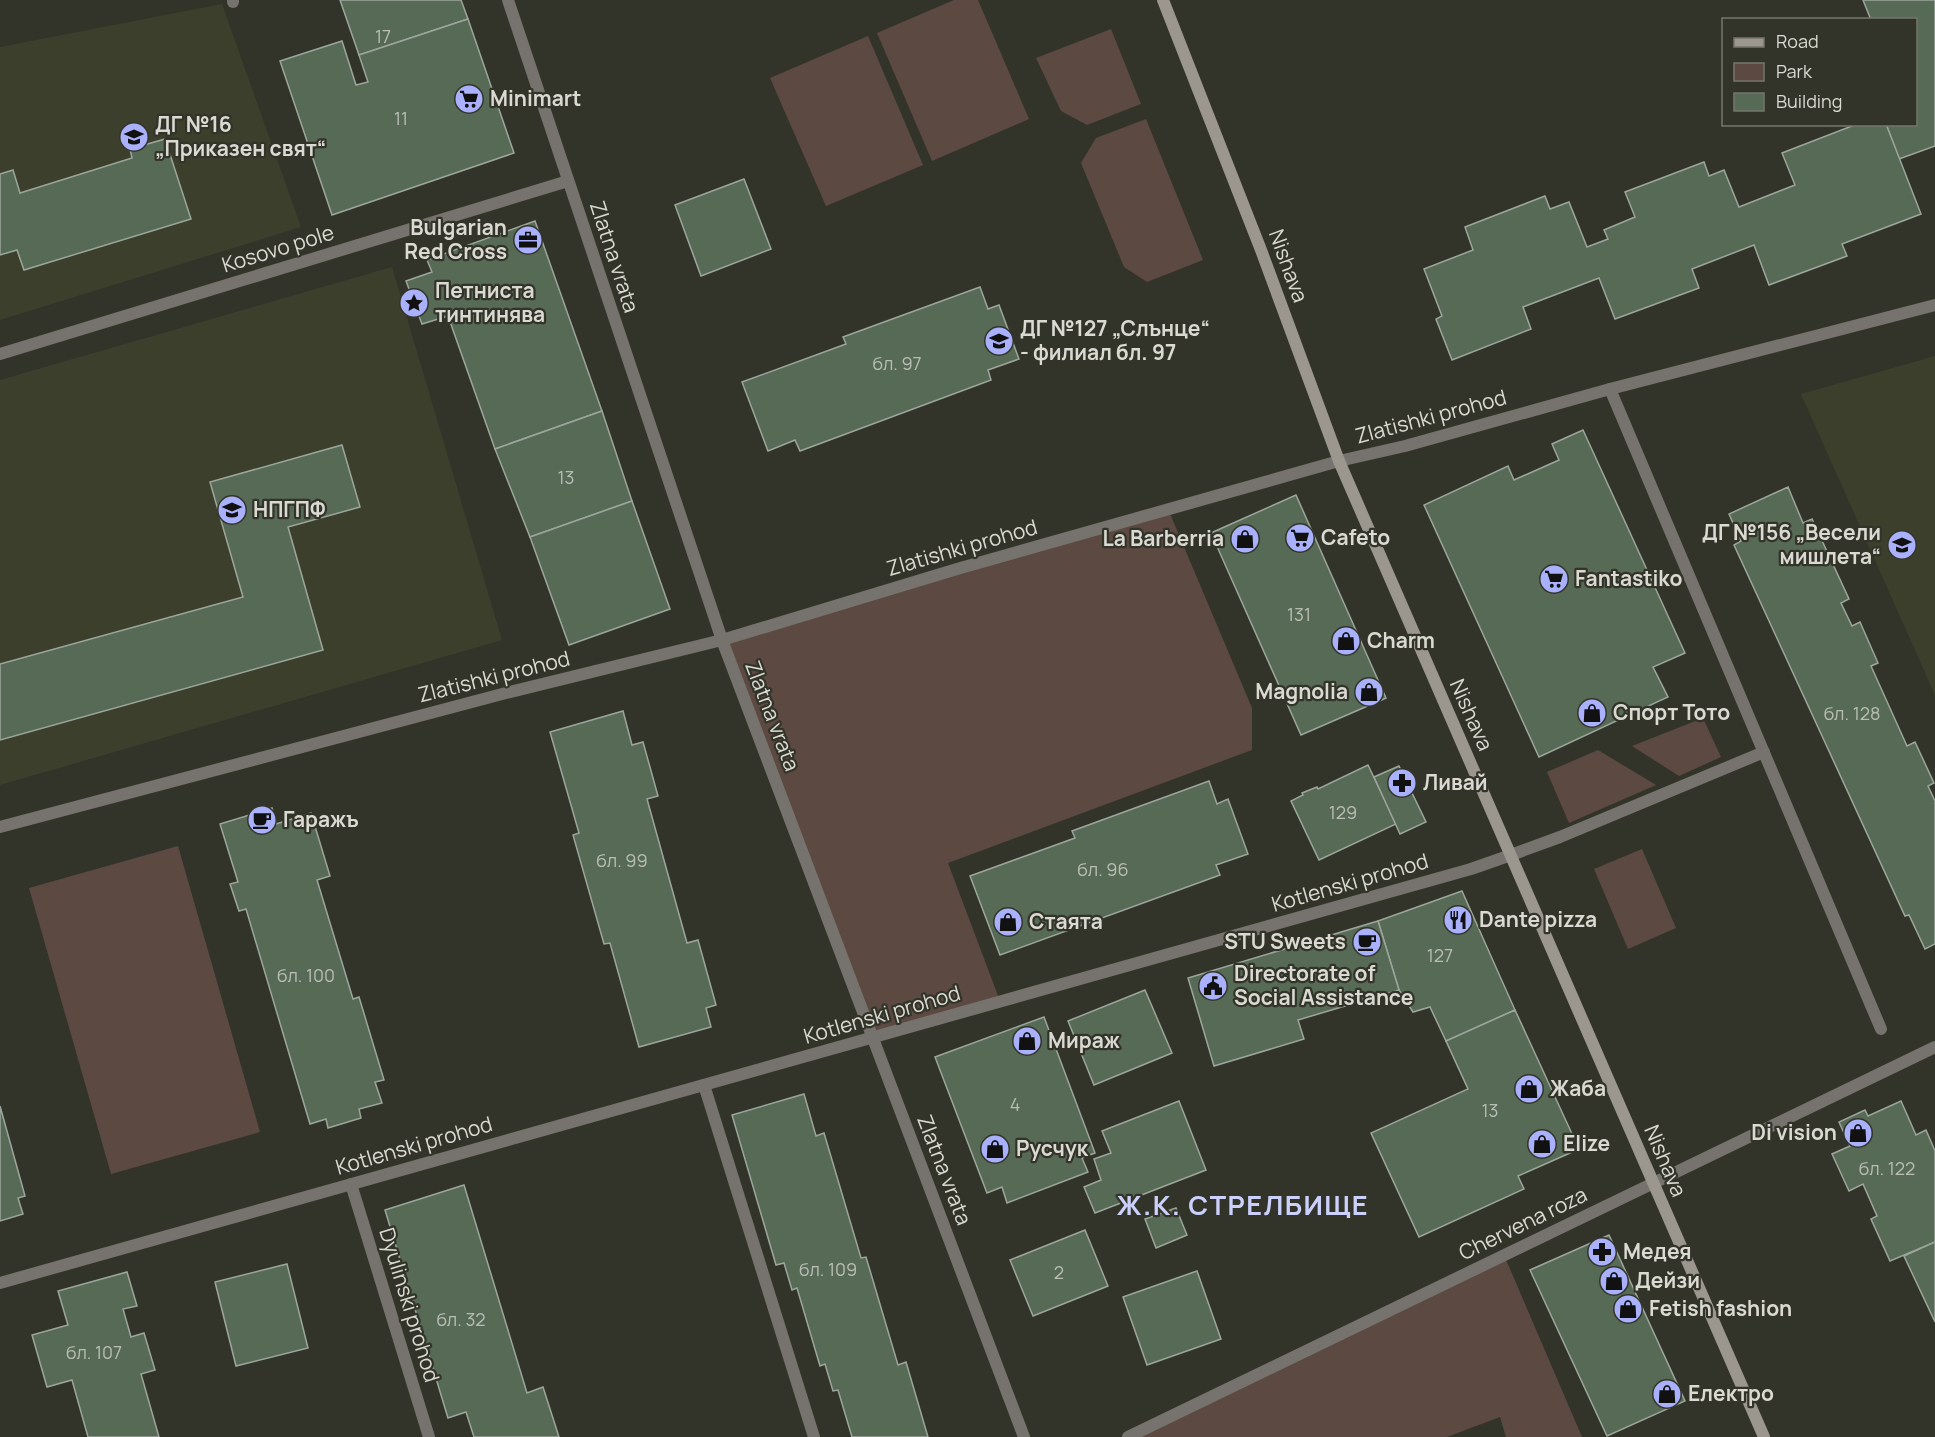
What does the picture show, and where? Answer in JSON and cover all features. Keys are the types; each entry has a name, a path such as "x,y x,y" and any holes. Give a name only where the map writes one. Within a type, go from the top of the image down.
{"street":[{"name":"Zlatna vrata","path":"508,0 722,640 1024,1437"},
{"name":"Nishava","path":"1163,0 1261,250 1339,461 1764,1437"},
{"name":"Kosovo pole","path":"0,354 568,181"},
{"name":"Zlatishki prohod","path":"0,827 506,693 722,640 957,569 1339,461 1405,446 1610,389 1935,305"},
{"path":"1610,389 1881,1029"},
{"name":"Kotlenski prohod","path":"0,1283 1460,872 1571,833 1764,752"},
{"name":"Chervena roza","path":"1128,1437 1935,1047"},
{"path":"704,1085 814,1437"},
{"name":"Dyulinski prohod","path":"351,1184 429,1437"}],"shaded area":[{"name":"ДГ №16 „Приказен свят“","path":"222,4 301,227 0,320 0,47"},
{"name":"НПГПФ","path":"392,267 502,640 0,785 0,380"},
{"name":"ДГ №156 „Весели мишлета“","path":"1935,356 1935,695 1801,394"}],"green space":[{"path":"954,0 978,0 1029,119 932,161 877,33"},
{"path":"1111,29 1141,104 1087,125 1061,111 1036,58"},
{"path":"868,36 923,165 826,206 770,78"},
{"path":"1146,119 1203,260 1147,282 1124,267 1081,163 1096,138"},
{"path":"1168,509 1252,708 1252,750 948,863 1000,1001 873,1037 722,640"},
{"path":"1703,718 1721,757 1679,776 1632,746"},
{"path":"1598,750 1656,785 1569,823 1547,772"},
{"path":"178,846 260,1132 111,1174 29,888"},
{"path":"1642,849 1676,928 1628,949 1594,869"},
{"path":"1504,1255 1582,1437 1506,1437 1500,1417 1447,1437 1128,1437"}],"building":[{"path":"340,0 461,0 468,19 359,55"},
{"path":"1863,0 1935,0 1935,146 1899,159 1887,126 1917,126 1917,18 1870,18"},
{"path":"468,19 514,153 332,215 280,61 342,41 356,85 368,82 359,55"},
{"path":"1852,126 1887,126 1921,214 1842,244 1847,256 1769,285 1754,245 1692,269 1699,288 1615,319 1599,278 1523,307 1531,329 1452,360 1436,319 1442,316 1424,269 1473,250 1465,227 1545,196 1550,209 1569,202 1587,247 1608,239 1604,230 1635,217 1625,192 1704,162 1709,176 1724,170 1739,207 1795,185 1782,153"},
{"path":"165,139 191,219 24,270 17,250 0,255 0,174 13,170 20,193 132,158 130,149"},
{"path":"744,179 771,249 701,276 675,205"},
{"path":"535,221 602,411 495,449 448,316 422,324 406,281 432,272 427,260"},
{"path":"980,287 988,309 999,305 1019,359 988,370 991,380 800,451 795,440 768,451 742,382 846,344 843,337"},
{"path":"602,411 632,501 530,537 495,449"},
{"name":"Fantastiko","path":"1583,430 1685,653 1653,667 1668,697 1539,757 1424,505 1508,466 1514,480 1559,460 1552,444"},
{"path":"342,445 360,507 288,527 323,650 0,740 0,664 243,597 210,482"},
{"path":"1788,487 1803,523 1812,519 1849,599 1841,603 1852,626 1860,622 1878,663 1871,666 1907,746 1915,742 1934,783 1928,786 1935,801 1935,944 1925,949 1909,915 1905,916 1734,545 1741,541 1729,514"},
{"path":"1296,495 1386,698 1301,735 1211,533"},
{"path":"632,501 670,609 569,645 530,537"},
{"path":"623,711 632,745 643,742 658,796 647,799 687,943 698,940 716,1005 706,1008 711,1027 639,1047 610,943 604,944 573,835 579,833 550,732"},
{"path":"1368,765 1396,824 1319,860 1291,801 1303,795 1302,793 1317,787 1318,789"},
{"path":"1399,766 1426,822 1400,834 1374,777"},
{"path":"1209,781 1217,804 1228,799 1248,854 1216,865 1220,875 1000,955 970,876 1075,838 1072,831"},
{"path":"272,808 276,824 311,813 330,876 317,880 353,999 359,997 384,1080 375,1082 382,1103 359,1109 361,1118 328,1128 326,1119 310,1124 246,909 239,911 230,884 238,882 220,824"},
{"path":"1462,891 1515,1010 1446,1041 1430,1007 1413,1012 1399,990 1378,921"},
{"path":"1378,921 1399,990 1298,1020 1304,1039 1214,1066 1188,978"},
{"path":"1145,990 1172,1053 1094,1085 1068,1021"},
{"path":"1515,1010 1579,1149 1518,1176 1524,1189 1419,1237 1371,1133 1468,1089 1446,1041"},
{"path":"1044,1017 1095,1153 1082,1158 1088,1172 1007,1203 1002,1187 987,1193 935,1057"},
{"path":"804,1094 816,1136 824,1133 861,1258 866,1257 898,1365 906,1362 928,1437 852,1437 838,1390 833,1391 825,1364 820,1366 797,1288 792,1290 784,1263 776,1265 732,1115"},
{"path":"1179,1101 1206,1170 1095,1213 1084,1187 1101,1180 1094,1159 1111,1153 1102,1131"},
{"path":"1901,1101 1916,1135 1926,1130 1935,1151 1935,1242 1890,1261 1871,1219 1877,1216 1863,1184 1849,1191 1832,1154 1850,1146 1839,1122 1865,1110 1868,1116"},
{"path":"0,1106 25,1196 18,1198 23,1214 0,1221"},
{"path":"464,1185 527,1393 543,1387 559,1437 474,1437 466,1412 448,1418 385,1210"},
{"path":"1176,1208 1187,1235 1156,1248 1145,1219"},
{"path":"1085,1230 1108,1286 1033,1316 1010,1260"},
{"path":"1609,1235 1685,1401 1607,1436 1530,1270"},
{"path":"1935,1242 1935,1322 1904,1256"},
{"path":"287,1264 308,1348 236,1366 215,1282"},
{"path":"1197,1271 1221,1339 1147,1365 1123,1297"},
{"path":"127,1272 137,1306 123,1309 131,1337 144,1333 155,1370 141,1374 159,1437 88,1437 72,1380 47,1387 32,1335 68,1325 58,1291"}],"place":[{"name":"Minimart","path":"469,99"},
{"name":"ДГ №16 „Приказен свят“","path":"134,137"},
{"name":"Bulgarian Red Cross","path":"528,240"},
{"name":"Петниста тинтинява","path":"414,303"},
{"name":"ДГ №127 „Слънце“ - филиал бл. 97","path":"999,341"},
{"name":"НПГПФ","path":"232,510"},
{"name":"Cafeto","path":"1300,538"},
{"name":"La Barberria","path":"1245,539"},
{"name":"ДГ №156 „Весели мишлета“","path":"1902,545"},
{"name":"Fantastiko","path":"1554,579"},
{"name":"Charm","path":"1346,641"},
{"name":"Magnolia","path":"1369,692"},
{"name":"Спорт Тото","path":"1592,713"},
{"name":"Ливай","path":"1402,783"},
{"name":"Гаражъ","path":"262,820"},
{"name":"Dante pizza","path":"1458,920"},
{"name":"Стаята","path":"1008,922"},
{"name":"STU Sweets","path":"1367,942"},
{"name":"Directorate of Social Assistance","path":"1213,986"},
{"name":"Мираж","path":"1027,1041"},
{"name":"Жаба","path":"1529,1089"},
{"name":"Di vision","path":"1858,1133"},
{"name":"Elize","path":"1542,1144"},
{"name":"Русчук","path":"995,1149"},
{"name":"Медея","path":"1602,1252"},
{"name":"Дейзи","path":"1614,1281"},
{"name":"Fetish fashion","path":"1628,1309"},
{"name":"Електро","path":"1667,1394"}],"district":[{"name":"Ж.К. СТРЕЛБИЩЕ","path":"1243,1206"}]}
